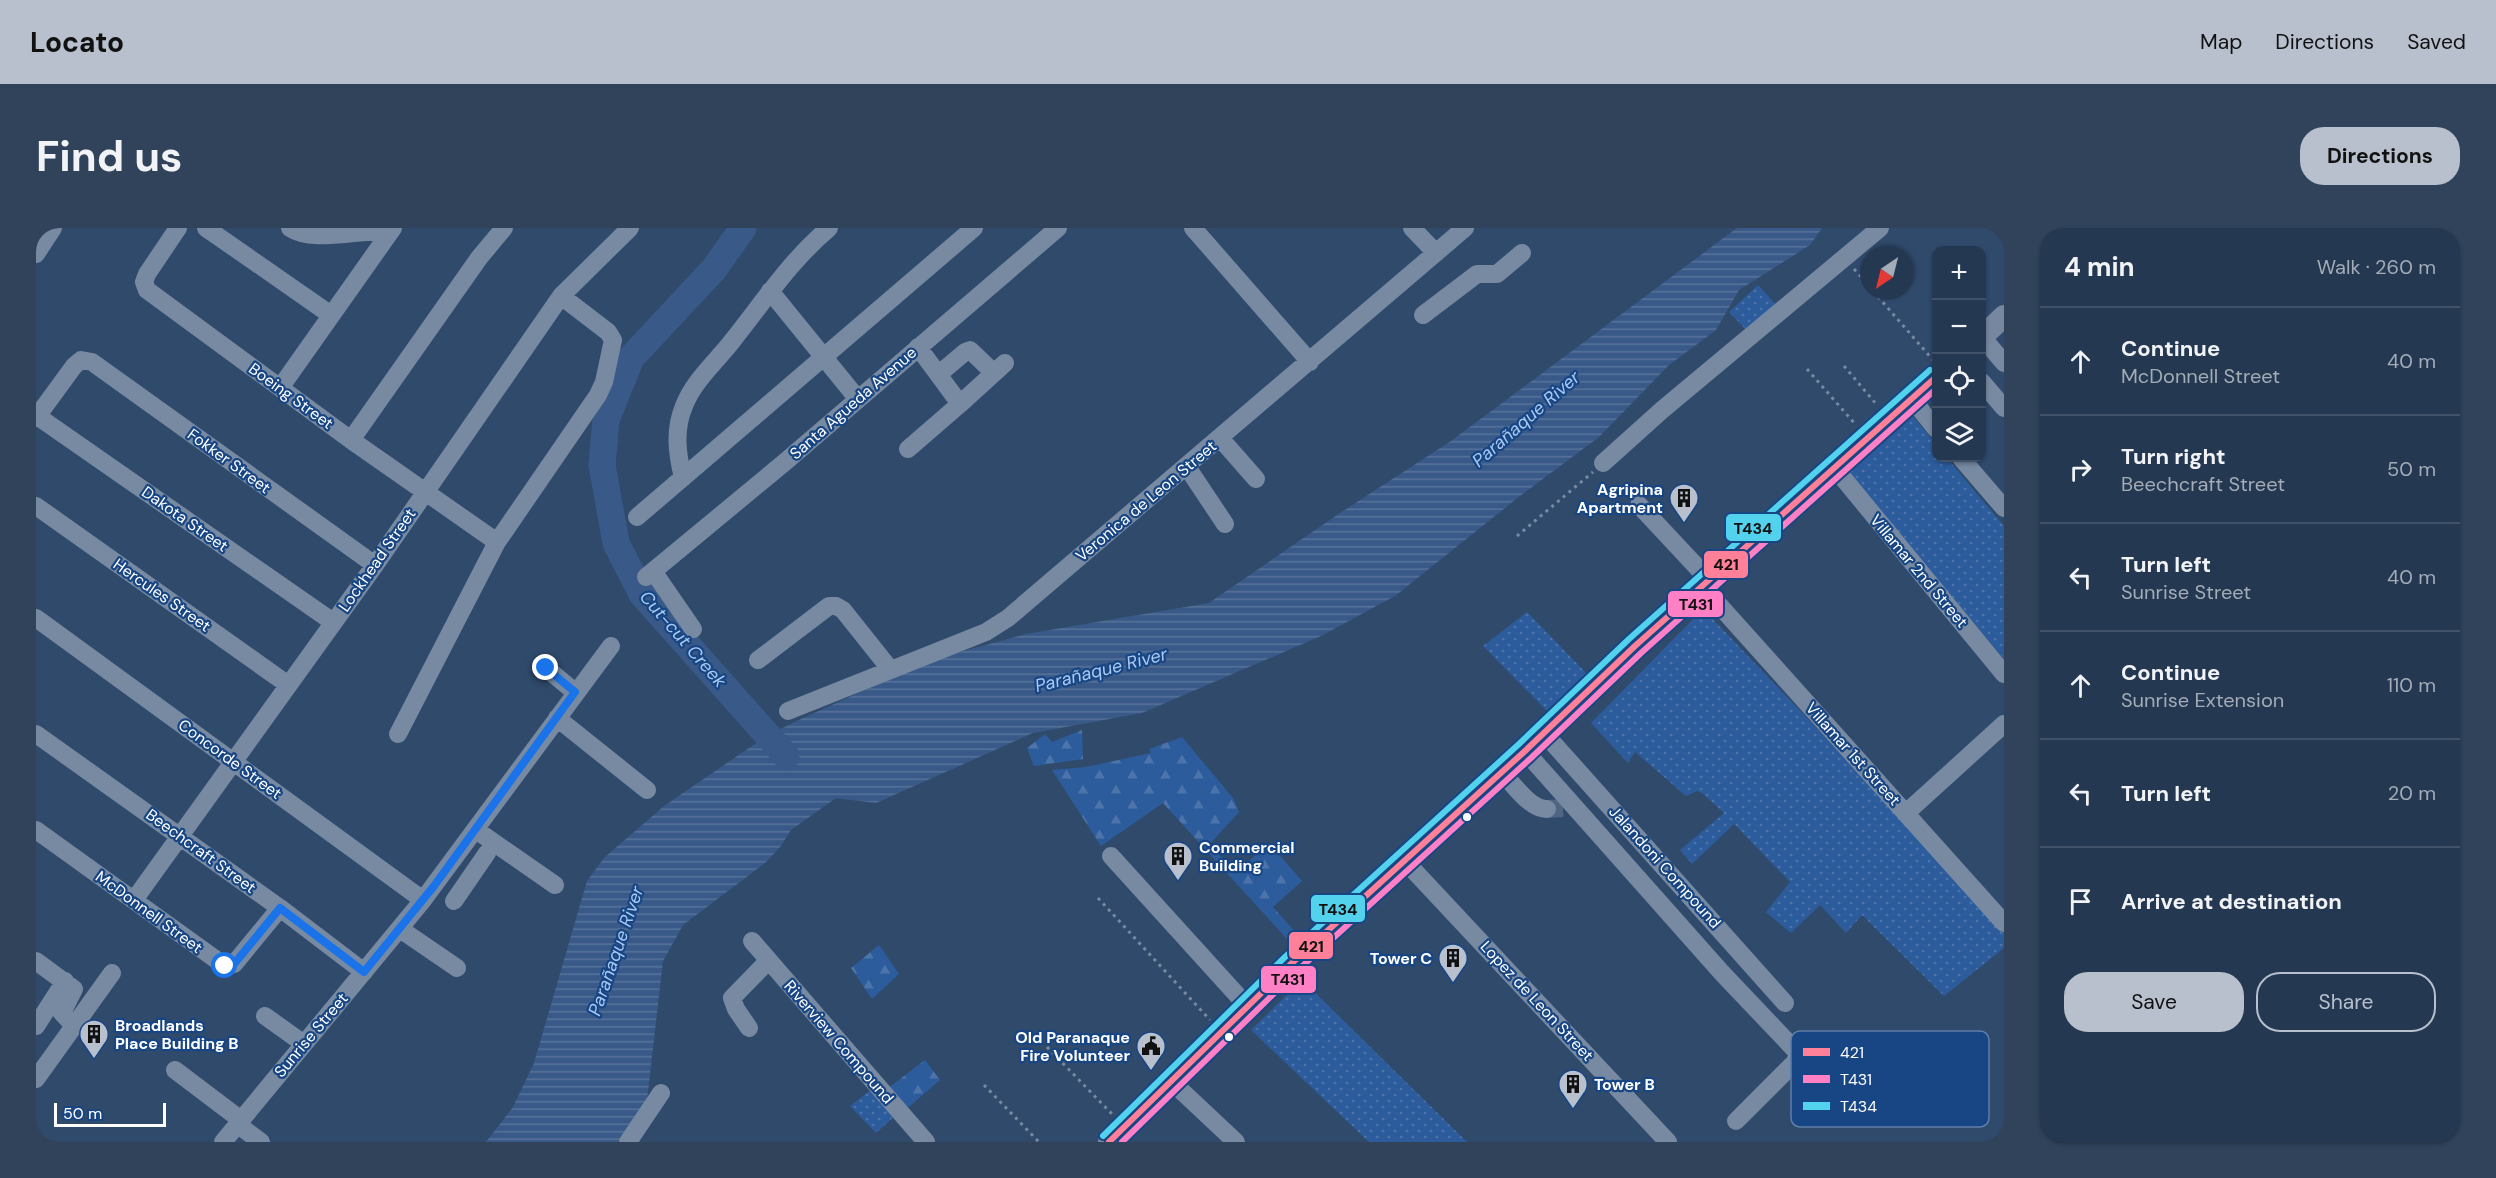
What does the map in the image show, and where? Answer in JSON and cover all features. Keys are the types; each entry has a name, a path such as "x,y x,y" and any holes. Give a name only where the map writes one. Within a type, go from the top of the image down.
{"main road":[{"path":"1986,333 2004,316"},
{"path":"1117,1134 1220,1033 1404,860 1525,752 1866,437 1932,381"}],"street":[{"path":"37,251 53,228"},
{"name":"Boeing Street","path":"178,228 147,274 144,282 147,290 351,440 497,542"},
{"path":"206,228 331,315"},
{"path":"290,228 312,235 385,229"},
{"path":"351,440 478,258 504,228"},
{"name":"Lockhead Street","path":"134,900 375,565 561,296 630,228"},
{"path":"683,478 676,438 684,404 692,389 770,291 805,250 829,228"},
{"path":"638,517 974,228"},
{"name":"Santa Agueda Avenue","path":"693,629 650,574 1058,228"},
{"path":"1193,228 1310,362"},
{"path":"1412,228 1436,253"},
{"name":"Veronica de Leon Street","path":"788,711 986,632 1008,618 1465,228"},
{"path":"1603,463 1662,410 1880,228"},
{"path":"280,388 331,315 385,229"},
{"path":"1423,315 1477,274 1497,274 1522,254"},
{"path":"770,291 857,398"},
{"path":"398,734 497,542 590,407 604,382 613,340 608,332 561,296"},
{"path":"1986,342 2004,363"},
{"path":"918,347 960,405"},
{"path":"908,449 999,368 970,350 939,374"},
{"name":"Fokker Street","path":"37,417 74,366 81,360 92,362 375,565"},
{"path":"1986,387 2004,408"},
{"path":"1912,399 1932,424"},
{"name":"Dakota Street","path":"37,417 333,622"},
{"path":"1220,438 1256,479"},
{"path":"1964,462 2004,508"},
{"path":"1187,467 1225,524"},
{"name":"Villamar 2nd Street","path":"1834,467 2004,674"},
{"name":"Villamar 1st Street","path":"1639,505 2004,923"},
{"name":"Hercules Street","path":"36,506 288,684"},
{"path":"758,660 829,606 836,606 843,610 890,669"},
{"name":"Concorde Street","path":"36,618 233,762 429,893 459,905 487,854"},
{"name":"Sunrise Street","path":"223,1142 429,893 611,646"},
{"path":"546,668 575,692"},
{"path":"557,718 647,790"},
{"path":"1906,813 2004,724"},
{"name":"Jalandoni Compound","path":"1544,733 1785,1003"},
{"name":"Beechcraft Street","path":"36,734 280,908 364,972"},
{"path":"1525,752 1545,773 1562,809 1791,1046"},
{"path":"1502,772 1537,808 1562,809"},
{"path":"1521,792 1545,773"},
{"name":"McDonnell Street","path":"36,830 221,964 228,966 234,964 280,908"},
{"path":"476,830 555,885"},
{"path":"1111,856 1248,1007"},
{"name":"Lopez de Leon Street","path":"1404,860 1668,1142"},
{"path":"400,929 457,968"},
{"name":"Riverview Compound","path":"752,941 926,1142"},
{"path":"749,1028 736,1009 732,998 768,960"},
{"path":"36,961 74,989 62,1013 74,1026"},
{"path":"36,1079 112,973"},
{"path":"36,1026 65,981"},
{"path":"265,1016 304,1044"},
{"path":"1736,1121 1791,1066"},
{"path":"175,1070 261,1142"},
{"path":"1171,1081 1236,1142"},
{"path":"628,1142 661,1093"}],"path":[{"path":"1844,257 1860,276"},
{"path":"1881,300 1932,358"},
{"path":"1844,366 1888,418"},
{"path":"1807,369 1866,437"},
{"path":"1517,536 1603,463"},
{"path":"1098,898 1220,1033"},
{"path":"1047,1047 1117,1134"},
{"path":"984,1085 1039,1142"}],"green space":[{"path":"1758,285 1778,307 1750,334 1729,312"},
{"path":"1911,414 1932,439 1932,462 1950,462 2004,526 2004,659 1847,472"},
{"path":"1703,609 2004,924 2004,948 1944,996 1862,915 1846,933 1820,905 1791,933 1766,912 1790,882 1734,824 1692,864 1680,850 1724,813 1702,793 1697,791 1686,796 1635,752 1628,763 1591,723"},
{"path":"1527,612 1590,677 1548,712 1483,646"},
{"path":"1082,730 1083,759 1034,766 1027,748 1045,734 1052,742"},
{"path":"1182,737 1233,798 1239,812 1209,845 1237,872 1269,843 1302,881 1273,907 1296,933 1288,940 1163,803 1101,846 1052,770 1086,767 1151,753 1149,749"},
{"path":"879,945 899,974 872,999 851,968"},
{"path":"1302,980 1467,1142 1369,1142 1251,1030"},
{"path":"925,1060 940,1080 904,1111 887,1089"},
{"path":"876,1086 897,1114 876,1133 850,1106"}],"water":[{"name":"Parañaque River","path":"1737,228 1822,228 1810,245 1739,290 1716,330 1669,365 1599,437 1520,496 1395,596 1321,636 1142,713 1033,733 876,803 836,798 791,830 781,846 765,863 683,925 663,961 646,1109 623,1142 486,1142 513,1107 534,1063 587,881 604,858 664,806 768,735 934,659 1026,634 1209,603 1337,515 1451,441"}],"waterway":[{"name":"Cut-cut Creek","path":"743,228 714,269 631,358 606,420 602,465 616,543 642,594 786,756"}],"tunnel":[{"path":"1547,809 1563,808"}],"transit line":[{"name":"T434","path":"1103,1136 1285,957 1519,744 1629,639 1930,370"},
{"name":"421","path":"1109,1142 1291,964 1525,751 1635,646 1932,381"},
{"name":"T431","path":"1122,1142 1297,971 1531,758 1641,653 1932,393"}],"place":[{"name":"Agripina Apartment","path":"1684,524"},
{"name":"Commercial Building","path":"1178,882"},
{"name":"Tower C","path":"1453,984"},
{"name":"Broadlands Place Building B","path":"94,1060"},
{"name":"Old Paranaque Fire Volunteer","path":"1151,1072"},
{"name":"Tower B","path":"1573,1110"}],"route":[{"path":"225,966 234,964 280,908 364,972 494,807 575,692 546,668"}]}
